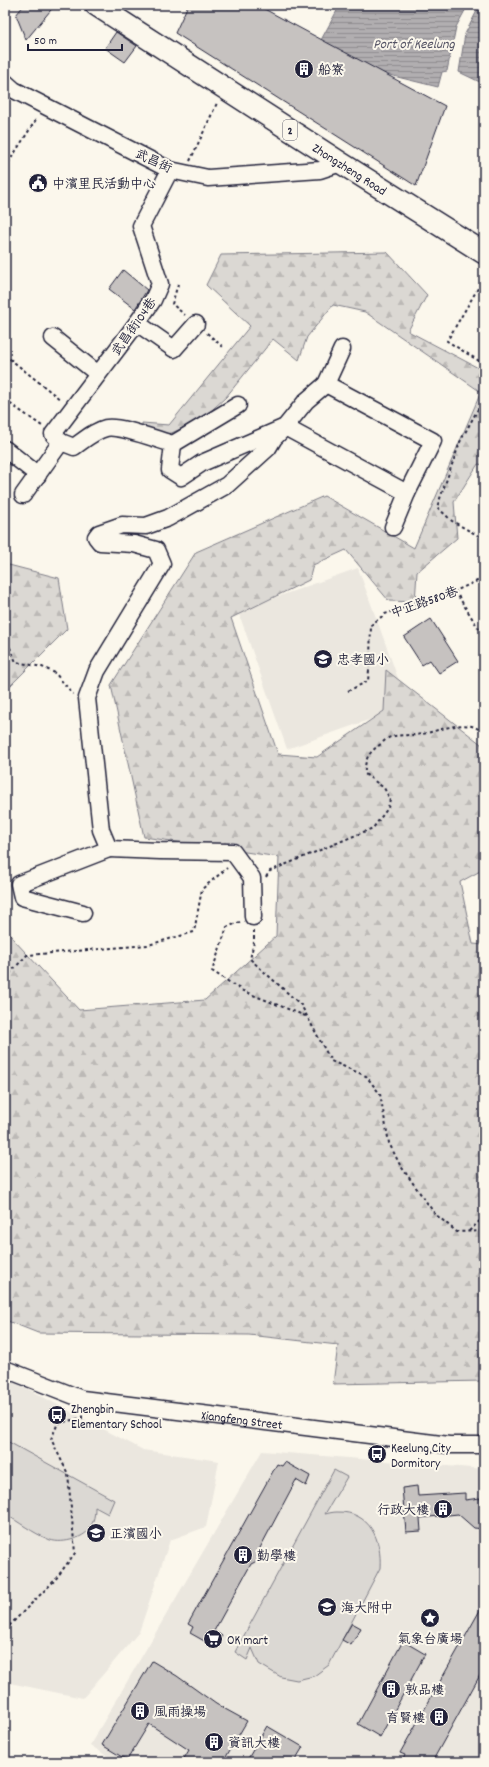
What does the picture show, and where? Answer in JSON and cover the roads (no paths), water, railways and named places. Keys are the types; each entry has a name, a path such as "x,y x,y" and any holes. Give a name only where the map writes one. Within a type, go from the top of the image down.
{"main road":[{"name":"Zhongzheng Road","path":"96,5 484,253"}],"street":[{"name":"武昌街","path":"5,82 14,90 177,171 208,178 320,170 341,163"},
{"name":"武昌街104巷","path":"24,495 38,475 72,408 138,323 153,300 160,284 141,226 177,171"},
{"path":"138,323 174,349 196,324"},
{"path":"52,338 98,374"},
{"path":"109,848 101,830 87,698 97,671 162,564 156,550 134,544 100,542 96,538 99,532 122,525 146,526 168,518 227,485 268,448 274,438 306,401 326,384 342,349"},
{"path":"326,384 433,441 407,494 393,527"},
{"path":"57,438 74,447 89,435 107,428 126,430 173,444 238,404"},
{"path":"173,444 170,470 181,477 202,463 285,427"},
{"path":"285,427 407,494"},
{"path":"5,449 38,475"},
{"path":"83,913 22,896 19,884 109,848 160,852 233,852 252,878 253,917"},
{"name":"Xiangfeng Street","path":"5,1369 82,1399 449,1445 484,1445"}],"water":[{"name":"Port of Keelung","path":"340,5 468,5 456,27 447,71 442,72 438,87 357,67 321,40"},
{"path":"479,7 484,9 484,84 459,72 465,34"}],"place":[{"name":"船寮","path":"304,69"},
{"name":"中濱里民活動中心","path":"38,183"},
{"name":"忠孝國小","path":"323,659"},
{"name":"Zhengbin Elementary School","path":"57,1415"},
{"name":"Keelung City Dormitory","path":"377,1454"},
{"name":"行政大樓","path":"443,1509"},
{"name":"正濱國小","path":"96,1533"},
{"name":"勤學樓","path":"243,1555"},
{"name":"海大附中","path":"327,1607"},
{"name":"氣象台廣場","path":"430,1618"},
{"name":"OK mart","path":"213,1639"},
{"name":"敦品樓","path":"391,1689"},
{"name":"風雨操場","path":"140,1711"},
{"name":"育賢樓","path":"439,1717"},
{"name":"資訊大樓","path":"214,1742"}]}
